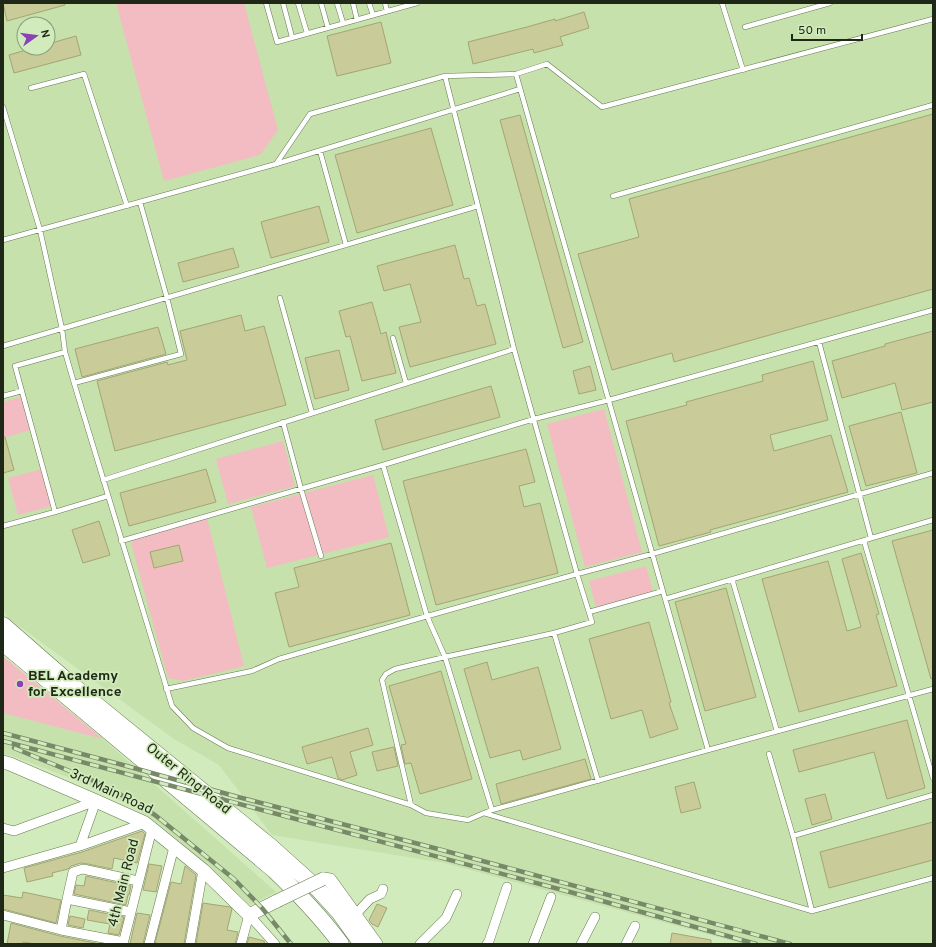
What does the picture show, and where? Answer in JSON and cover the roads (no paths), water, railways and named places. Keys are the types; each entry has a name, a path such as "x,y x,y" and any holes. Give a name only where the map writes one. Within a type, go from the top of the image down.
{"highway":[{"name":"Outer Ring Road","path":"3,624 66,680 270,846 319,890 339,912 362,944"},
{"name":"Outer Ring Road","path":"3,643 291,885 331,931 340,944"}],"street":[{"name":"3rd Main Road","path":"3,762 96,801 148,826 203,870 249,915"},
{"path":"3,828 14,831 96,801"},
{"path":"80,846 96,801"},
{"path":"3,868 148,826"},
{"name":"4th Main Road","path":"124,943 138,882 148,826"},
{"path":"149,944 174,846"},
{"path":"61,930 73,872 83,869 138,882"},
{"path":"190,944 203,870"},
{"path":"241,944 249,915 323,879 330,880 376,944"},
{"path":"487,944 507,887"},
{"path":"355,915 370,899 381,894 383,889"},
{"path":"420,944 446,918 457,894"},
{"path":"533,944 552,897"},
{"path":"67,899 131,912"},
{"path":"3,915 61,930 124,943"},
{"path":"249,915 275,944"},
{"path":"581,944 595,917"},
{"path":"626,944 635,926"}],"lane":[{"path":"266,3 276,42 357,20 401,5 417,3"},
{"path":"283,3 292,37"},
{"path":"298,3 306,33"},
{"path":"321,3 328,28"},
{"path":"337,3 342,24"},
{"path":"353,3 357,20"},
{"path":"369,3 372,15"},
{"path":"385,3 387,11"},
{"path":"722,3 743,70"},
{"path":"745,27 830,3"},
{"path":"276,164 310,114 445,76 516,74 547,64 602,107 933,18"},
{"path":"31,88 84,74 127,206"},
{"path":"516,74 708,750"},
{"path":"411,804 382,680 386,674 395,669 554,633 592,622 577,574 514,349 445,76"},
{"path":"3,240 276,164 520,89"},
{"path":"613,196 933,105"},
{"path":"3,107 40,230 62,329 65,352 166,689 172,706 194,728 228,748 411,804 426,813 468,820 492,810 933,689"},
{"path":"320,151 346,245"},
{"path":"74,383 181,354 140,202"},
{"path":"3,346 478,206"},
{"path":"280,298 312,413"},
{"path":"121,540 302,489 534,419 609,400 933,310"},
{"path":"393,338 406,383"},
{"path":"819,342 871,538"},
{"path":"103,480 514,349"},
{"path":"55,512 15,366 65,352"},
{"path":"3,396 22,391"},
{"path":"283,422 321,556"},
{"path":"383,465 427,616 445,657 492,810"},
{"path":"166,689 252,671 279,659 933,473"},
{"path":"3,526 108,496"},
{"path":"665,598 933,520"},
{"path":"864,541 933,778"},
{"path":"732,579 777,731"},
{"path":"588,612 662,591"},
{"path":"554,633 598,781"},
{"path":"769,754 793,836 812,911"},
{"path":"793,836 933,795"},
{"path":"484,813 812,911 933,878"}],"railway":[{"path":"3,733 790,944"},
{"path":"3,741 570,892 756,944"},
{"path":"14,748 96,782 155,815 234,879 262,908 291,944"}],"place":[{"name":"BEL Academy for Excellence","path":"20,684"}]}
